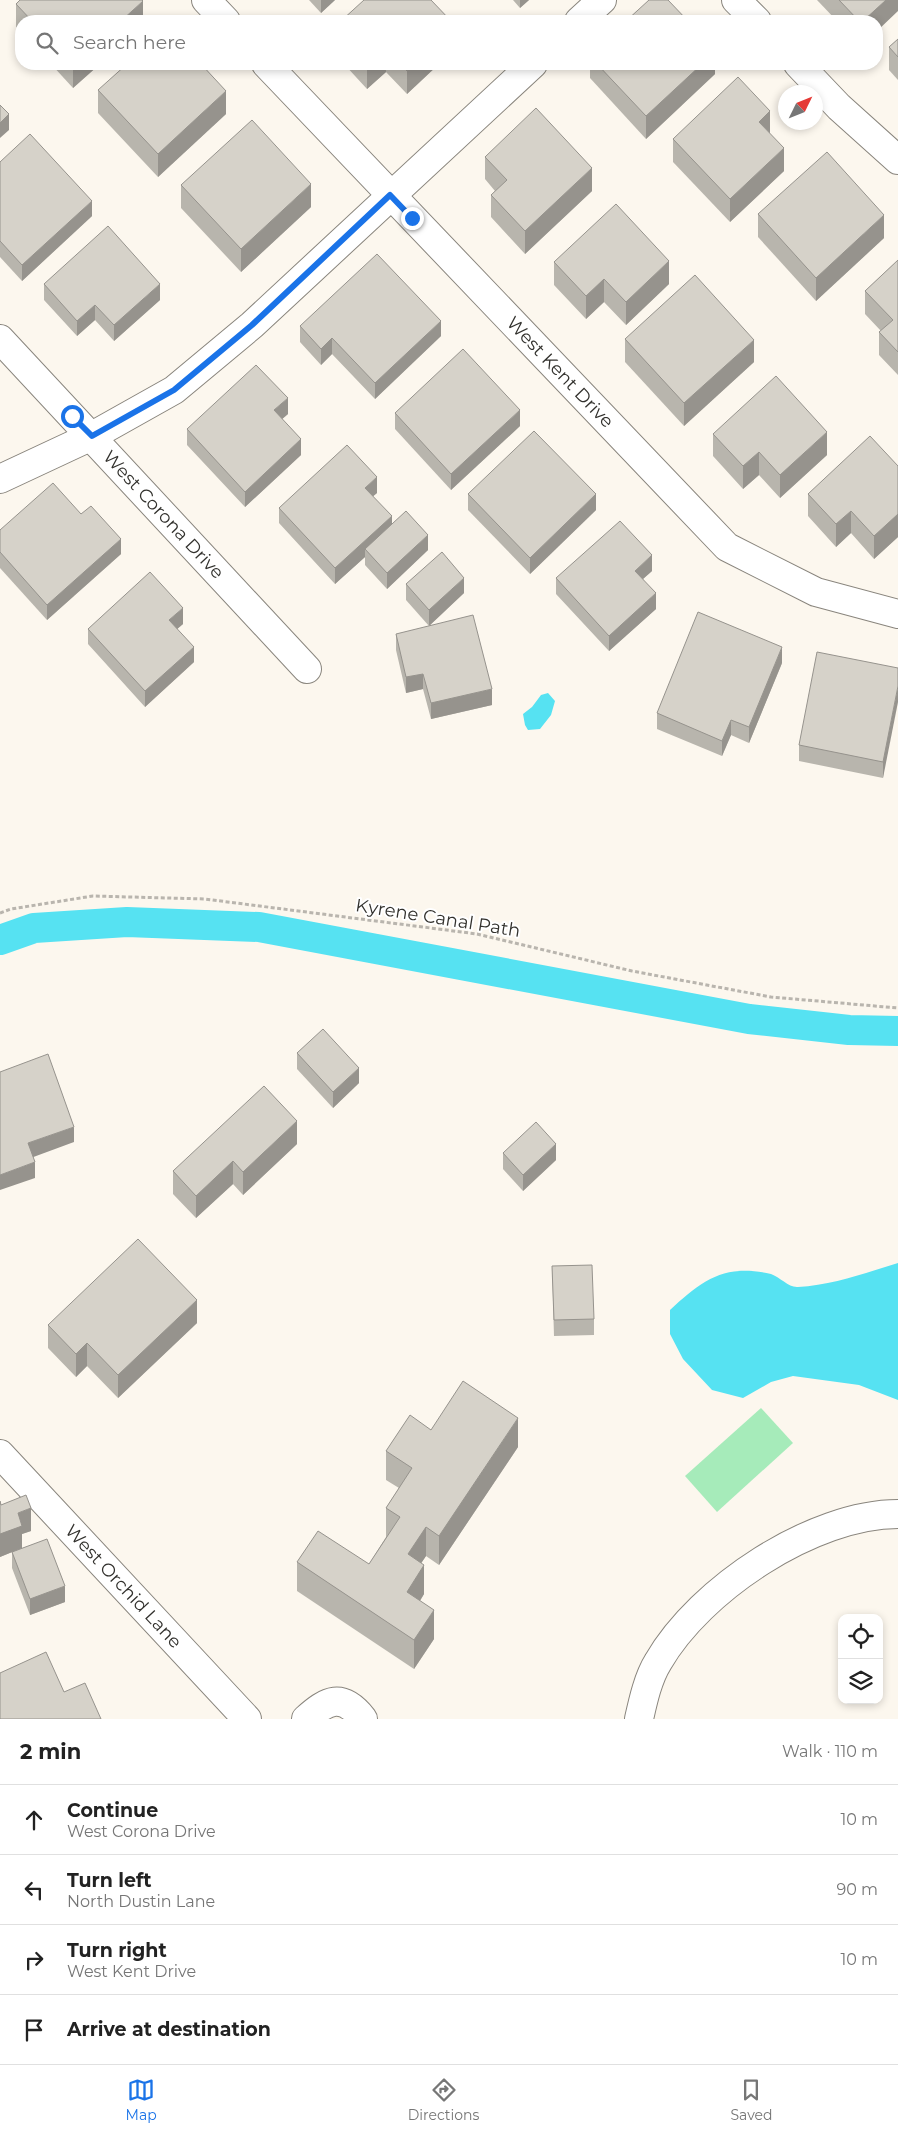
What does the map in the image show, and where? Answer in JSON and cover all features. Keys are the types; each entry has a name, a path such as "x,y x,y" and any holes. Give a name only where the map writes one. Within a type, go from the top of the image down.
{"street":[{"path":"206,0 220,15"},
{"path":"586,15 602,0"},
{"path":"736,0 751,15"},
{"name":"West Kent Drive","path":"272,70 727,547 816,592 898,614"},
{"path":"0,480 92,436 174,390 252,325 526,70"},
{"path":"804,70 839,107 898,160"},
{"name":"West Corona Drive","path":"0,339 307,669"},
{"name":"West Orchid Lane","path":"0,1454 247,1719"},
{"path":"639,1719 657,1662 685,1626 727,1584 801,1538 837,1524 883,1514 898,1514"},
{"path":"306,1719 322,1704 338,1701 357,1712 363,1719"}],"path":[{"name":"Kyrene Canal Path","path":"0,913 11,909 93,896 205,899 477,934 632,971 771,998 898,1008"}],"green space":[{"path":"761,1408 793,1443 717,1512 685,1476"}],"water":[{"path":"548,693 555,701 551,715 540,729 528,730 523,714 532,707 541,695"},
{"path":"898,1263 898,1400 859,1385 793,1376 771,1382 743,1398 712,1390 683,1359 670,1334 670,1310 693,1290 715,1277 727,1273 755,1271 771,1274 791,1286 798,1287 836,1281"}],"building":[{"path":"20,0 143,1 128,15 26,15 16,4"},
{"path":"364,0 431,0 445,15 348,15"},
{"path":"649,0 668,0 682,15 633,15"},
{"path":"839,0 886,0 870,15 853,15"},
{"path":"898,39 898,57 889,47"},
{"path":"120,70 207,70 226,91 158,154 98,90"},
{"path":"603,70 696,70 646,116"},
{"path":"738,77 770,111 759,122 784,148 730,199 673,139"},
{"path":"0,105 9,114 0,123"},
{"path":"536,108 592,168 525,231 491,195 507,180 485,157"},
{"path":"252,120 311,184 241,249 181,185"},
{"path":"30,134 92,201 22,265 0,241 0,162"},
{"path":"827,152 884,215 816,278 758,214"},
{"path":"616,204 669,261 626,302 604,279 586,296 554,262"},
{"path":"108,226 160,284 114,325 95,305 77,321 44,284"},
{"path":"377,254 441,321 375,383 332,338 321,349 300,326"},
{"path":"898,260 898,352 879,332 893,320 865,291"},
{"path":"695,275 754,340 684,403 625,339"},
{"path":"463,349 520,410 451,474 395,413"},
{"path":"256,365 288,398 274,410 301,439 245,492 187,429"},
{"path":"776,376 827,432 780,475 759,452 743,466 713,434"},
{"path":"534,431 596,494 530,558 468,494"},
{"path":"870,436 898,466 898,514 874,536 851,511 836,524 808,494"},
{"path":"347,445 377,477 365,488 392,516 335,568 279,508"},
{"path":"53,483 81,514 91,506 121,539 47,605 0,552 0,530"},
{"path":"406,511 428,535 387,573 365,549"},
{"path":"620,521 652,555 635,571 656,593 609,636 556,578"},
{"path":"442,552 464,578 429,610 406,584"},
{"path":"150,572 183,608 169,620 194,647 145,691 88,629"},
{"path":"698,612 782,647 749,727 731,720 722,741 657,713"},
{"path":"473,615 492,689 431,703 423,674 406,677 396,634"},
{"path":"817,652 898,668 898,686 883,762 799,745"},
{"path":"323,1029 359,1068 333,1092 297,1053"},
{"path":"48,1054 74,1127 28,1143 35,1162 0,1175 0,1072"},
{"path":"264,1086 297,1121 243,1172 233,1161 196,1196 173,1171"},
{"path":"536,1122 556,1144 523,1175 503,1153"},
{"path":"138,1239 197,1300 118,1375 87,1343 76,1354 48,1325"},
{"path":"592,1265 594,1319 554,1320 552,1266"},
{"path":"463,1381 518,1418 439,1536 426,1527 408,1554 424,1565 407,1592 434,1610 414,1640 297,1562 318,1531 369,1564 400,1517 386,1508 412,1468 386,1451 410,1415 431,1430"},
{"path":"26,1495 31,1508 18,1513 22,1526 0,1534 0,1501 1,1505"},
{"path":"47,1539 65,1586 30,1599 12,1552"},
{"path":"46,1652 64,1692 85,1683 101,1719 0,1719 0,1673"}],"waterway":[{"path":"0,940 34,928 127,922 259,927 749,1019 849,1030 898,1031"}],"route":[{"path":"72,416 92,436 174,390 252,325 390,195 412,218"}]}
